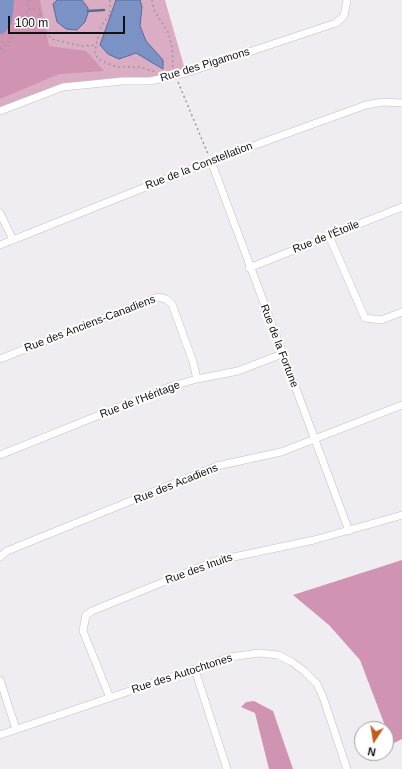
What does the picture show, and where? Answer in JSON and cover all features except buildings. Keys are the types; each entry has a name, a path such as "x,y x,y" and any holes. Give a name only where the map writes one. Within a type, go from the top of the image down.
{"street":[{"name":"Rue des Pigamons","path":"0,111 63,87 176,76 336,23 344,16 347,0"},
{"name":"Rue de la Constellation","path":"0,245 211,161 366,105 383,102 402,103"},
{"name":"Rue de la Fortune","path":"211,161 249,268 349,531"},
{"name":"Rue de l'Étoile","path":"249,268 402,207"},
{"path":"0,213 13,240"},
{"path":"329,236 365,318 381,320 402,312"},
{"name":"Rue des Anciens-Canadiens","path":"0,359 158,297 166,299 172,304 193,362 197,379"},
{"name":"Rue de l'Héritage","path":"0,455 169,387 197,379 238,371 282,354"},
{"name":"Rue des Acadiens","path":"0,557 7,552 217,466 281,452 402,405"},
{"name":"Rue des Inuits","path":"110,698 83,631 86,615 92,611 215,561 349,531 402,515"},
{"name":"Rue des Autochtones","path":"0,734 195,670 230,657 259,653 278,655 292,662 317,684 323,697 347,769"},
{"path":"195,670 227,769"},
{"path":"0,680 16,729"}],"path":[{"path":"0,49 8,43 28,9 27,4 29,0"},
{"path":"110,0 110,14 102,26 96,45 95,53 98,59 108,65 116,67 139,67 155,71 161,73 164,78"},
{"path":"152,0 154,10 168,32 172,47 173,67 211,161"},
{"path":"28,9 39,9 41,23 51,39 82,46 96,45"}],"shaded area":[{"path":"0,0 165,0 186,73 176,76 63,87 0,111"},
{"path":"0,0 40,0 49,46 86,51 104,71 59,74 0,99"},
{"path":"402,560 402,739 394,743 394,721 383,721 360,660 329,625 293,595"},
{"path":"254,701 273,711 293,769 269,769 255,713 241,707 246,702"}],"water":[{"path":"57,0 82,0 88,8 85,22 77,30 66,29 57,22 53,4"},
{"path":"116,0 140,0 142,7 140,26 146,41 163,60 163,69 136,53 119,59 108,54 100,45"}],"waterway":[{"path":"0,27 5,20 7,0"},
{"path":"88,11 104,10"}]}
